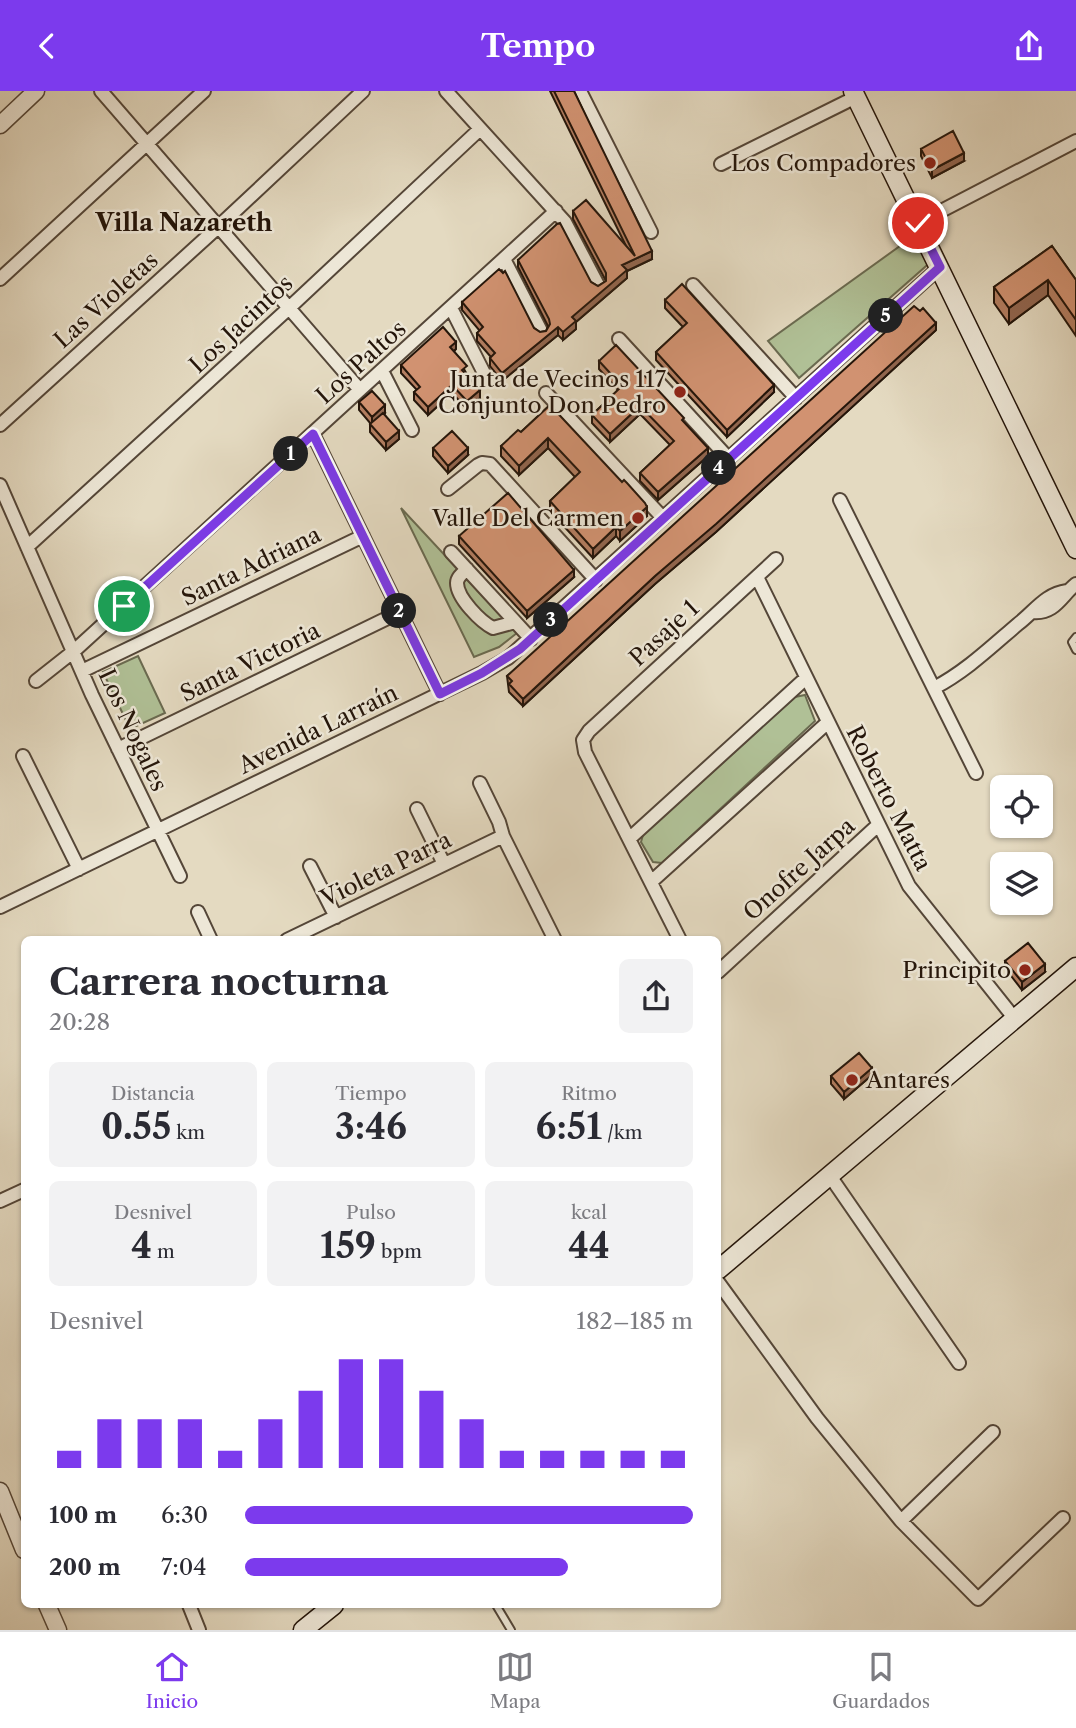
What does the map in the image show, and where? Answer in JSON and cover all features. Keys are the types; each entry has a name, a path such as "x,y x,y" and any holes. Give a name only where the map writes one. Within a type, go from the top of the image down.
{"main road":[{"path":"855,94 1076,549"},
{"path":"721,1267 1076,967"},
{"path":"303,1630 330,1608"}],"street":[{"path":"0,125 36,91"},
{"path":"101,91 360,390"},
{"path":"0,279 204,91"},
{"name":"Las Violetas","path":"0,425 218,227 362,91"},
{"path":"446,91 565,222 598,285"},
{"path":"580,91 651,232"},
{"path":"721,164 855,94"},
{"name":"Los Jacintos","path":"27,547 480,129"},
{"path":"918,223 1076,141"},
{"name":"Los Paltos","path":"36,681 74,651 556,211"},
{"path":"504,259 541,331"},
{"name":"Avenida Larraín","path":"0,907 495,666 531,639 940,267"},
{"path":"693,285 796,398"},
{"path":"451,307 486,377"},
{"path":"619,339 729,459"},
{"path":"382,371 411,430"},
{"path":"546,393 663,518"},
{"path":"313,434 440,694"},
{"path":"448,489 478,465 490,464 596,580"},
{"name":"Los Nogales","path":"0,485 82,671 180,876"},
{"path":"840,500 976,773"},
{"name":"Santa Adriana","path":"82,671 363,536"},
{"path":"451,552 531,639"},
{"name":"Pasaje 1","path":"629,839 584,748 583,740 589,730 776,559"},
{"path":"467,569 457,583 467,605 493,628 515,622"},
{"name":"Roberto Matta","path":"757,577 877,826 909,886 1015,1019"},
{"path":"934,688 956,676 1048,597 1072,587"},
{"name":"Santa Victoria","path":"118,749 400,612"},
{"path":"678,936 629,839 806,678"},
{"path":"651,882 827,723"},
{"path":"23,756 79,869"},
{"path":"480,783 553,936"},
{"path":"416,809 444,864"},
{"name":"Onofre Jarpa","path":"721,969 877,826"},
{"name":"Violeta Parra","path":"296,936 503,835"},
{"path":"310,866 336,917"},
{"path":"198,912 209,936"},
{"path":"830,1176 959,1363"},
{"path":"0,1201 21,1191"},
{"path":"721,1286 817,1418 901,1521 978,1599 1063,1518"},
{"path":"901,1521 993,1432"},
{"path":"0,1491 4,1511 21,1539"},
{"path":"48,1608 58,1630"},
{"path":"190,1608 199,1630"}],"lane":[{"path":"1076,637 1072,642 1076,650"},
{"path":"498,1608 511,1630"}],"green space":[{"path":"918,233 934,259 799,378 768,341"},
{"path":"401,508 517,633 499,647 474,657"},
{"path":"138,656 165,713 130,729 103,672"},
{"path":"805,695 815,721 662,863 653,862 641,842 643,835 795,697"}],"building":[{"path":"554,91 574,91 652,251 622,265 627,270 572,317 576,321 563,332 558,327 502,373 490,358 495,353 477,333 483,327 462,302 499,269 503,273 505,271 534,328 540,332 546,331 550,324 549,319 518,260 557,224 560,223 591,282 598,286 606,281 606,273 573,211 586,200 635,256"},
{"path":"953,131 964,153 932,170 921,149"},
{"path":"1052,246 1076,280 1076,320 1048,280 1009,308 994,287"},
{"path":"682,284 774,385 727,430 656,352 687,323 665,300"},
{"path":"914,306 920,311 923,308 936,323 523,699 509,684 512,681 507,676"},
{"path":"443,327 456,342 450,347 467,366 462,370 480,390 467,401 452,385 428,407 414,392 420,387 401,365"},
{"path":"616,345 708,448 658,492 640,473 674,441 640,406 610,434 592,415 622,386 599,361"},
{"path":"372,391 385,405 372,417 359,402"},
{"path":"550,405 647,507 620,531 616,527 593,549 550,501 580,472 548,438 519,466 501,446"},
{"path":"383,413 399,431 386,442 370,424"},
{"path":"452,431 468,448 448,466 433,448"},
{"path":"508,493 574,570 527,611 459,536"},
{"name":"Principito","path":"1028,943 1045,964 1022,982 1005,961"},
{"name":"Antares","path":"859,1053 872,1068 844,1092 831,1076"}],"place":[{"name":"Los Compadores","path":"930,163"},
{"name":"Junta de Vecinos 117 Conjunto Don Pedro","path":"680,392"},
{"name":"Valle Del Carmen","path":"638,518"},
{"name":"Principito","path":"1025,970"},
{"name":"Antares","path":"852,1080"}],"district":[{"name":"Villa Nazareth","path":"184,223"}],"route":[{"path":"124,606 313,434 440,694 482,673 520,649 940,267 918,223"}]}
